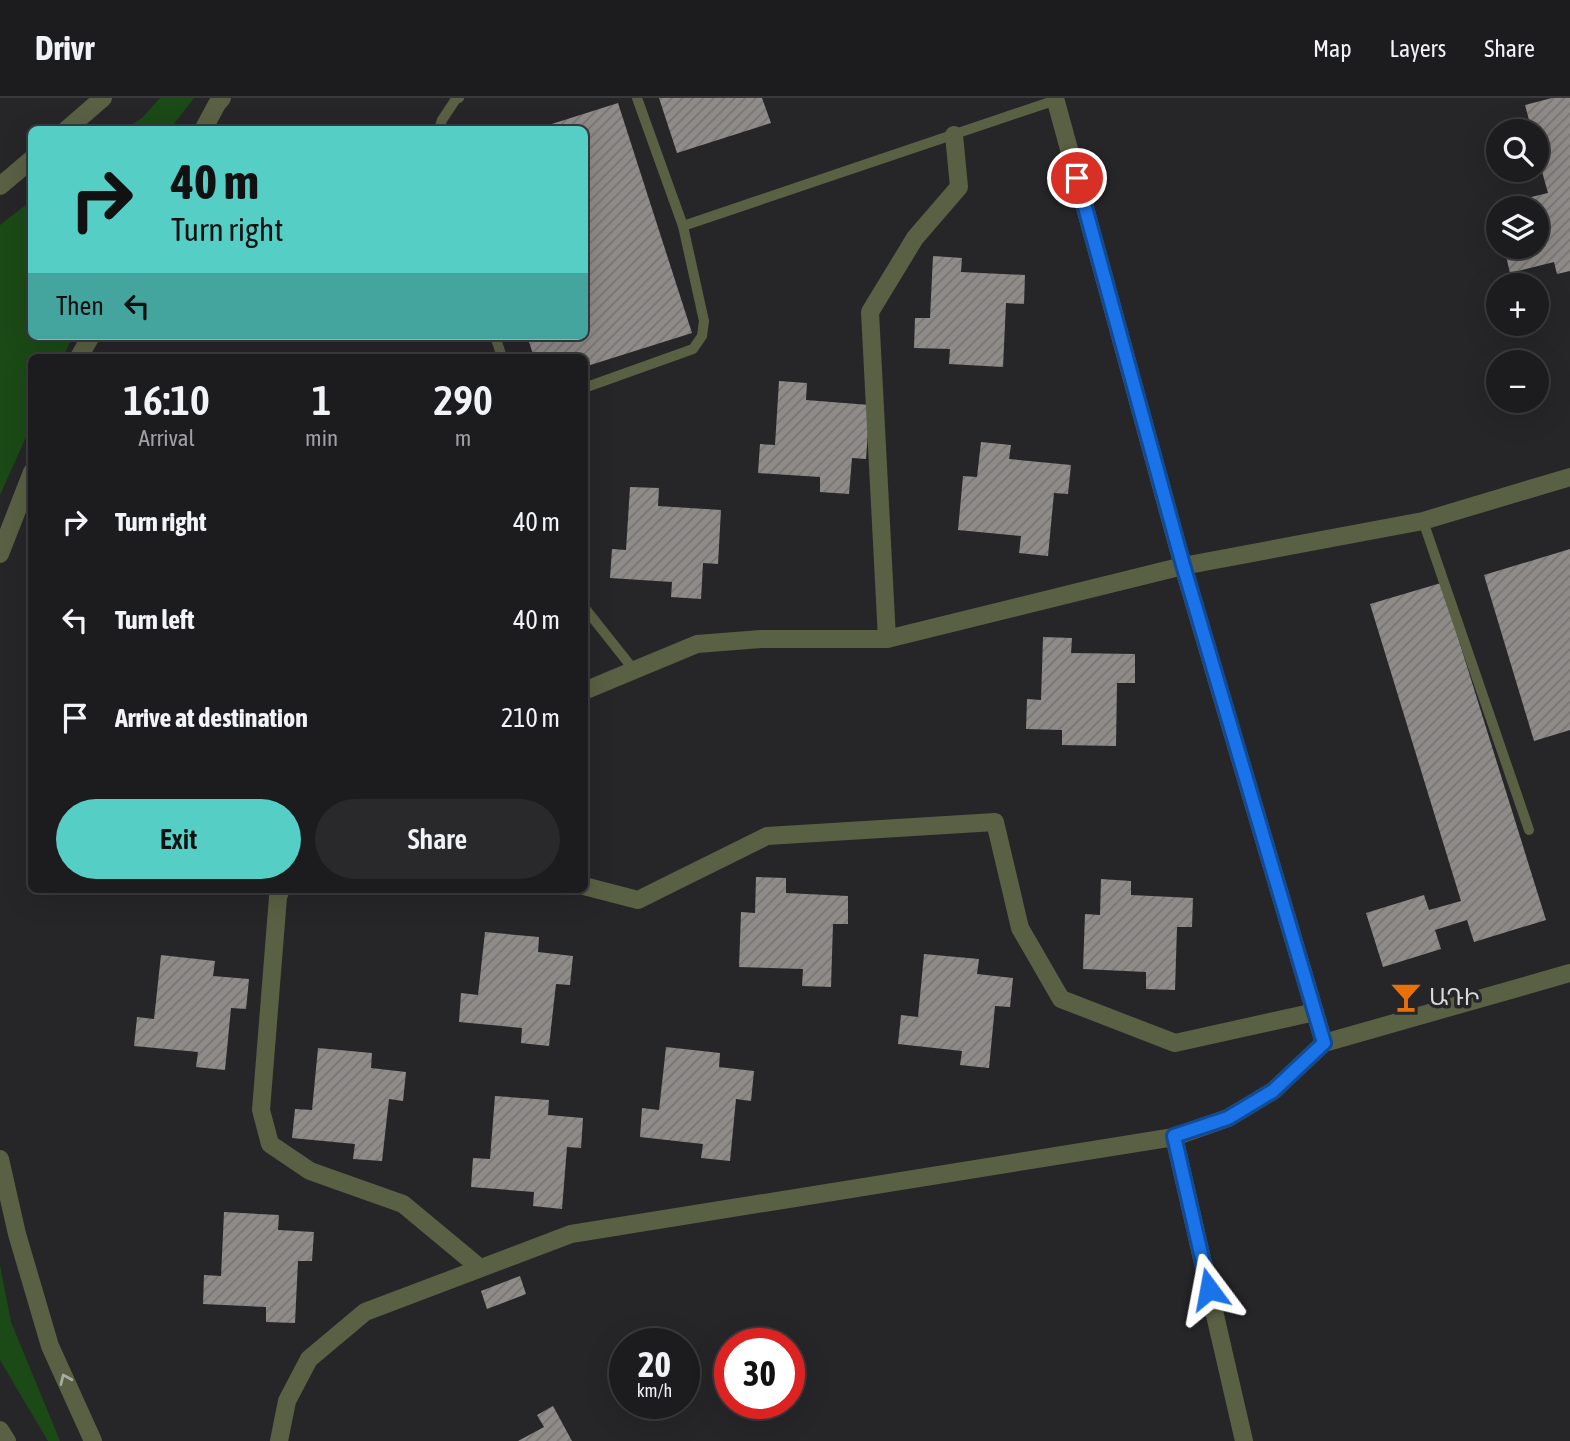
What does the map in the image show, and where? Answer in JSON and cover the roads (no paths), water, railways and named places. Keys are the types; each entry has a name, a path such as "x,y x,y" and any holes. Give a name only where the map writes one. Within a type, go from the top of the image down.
{"street":[{"path":"71,126 103,98"},
{"path":"205,126 222,98"},
{"path":"1056,99 1183,565 1324,1043"},
{"path":"887,639 870,312 915,238 958,187 954,135"},
{"path":"0,186 28,162"},
{"path":"588,689 697,644 761,639 887,639 1183,565 1423,521 1570,477"},
{"path":"0,554 28,482"},
{"path":"588,887 638,900 767,836 995,822 1020,928 1061,999 1175,1043 1315,1012"},
{"path":"280,893 261,1110 270,1144 310,1171 403,1204 480,1268"},
{"path":"279,1441 287,1401 309,1359 365,1312 571,1234 1174,1136 1228,1118 1273,1091 1324,1043 1570,973"},
{"path":"1174,1136 1244,1441"},
{"path":"0,1158 17,1234 50,1346 93,1441"},
{"path":"0,1430 7,1441"}],"lane":[{"path":"440,126 459,98"},
{"path":"588,387 693,349 702,336 704,321 684,226 637,98"},
{"path":"684,226 1056,99"},
{"path":"1423,521 1530,830"},
{"path":"588,612 634,670"}],"place":[{"name":"ԱԴԻ","path":"1406,997"}]}
